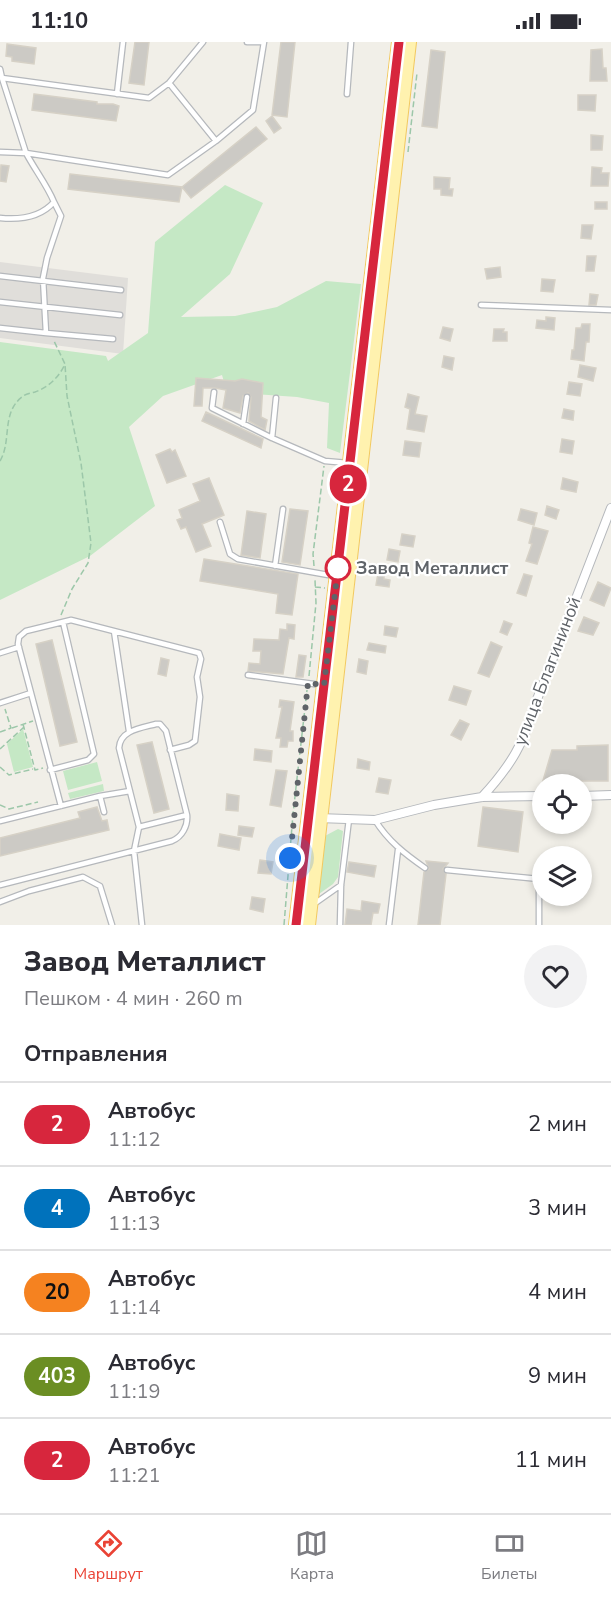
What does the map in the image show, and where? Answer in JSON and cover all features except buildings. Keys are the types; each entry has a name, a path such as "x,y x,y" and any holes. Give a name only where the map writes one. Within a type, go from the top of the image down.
{"main road":[{"path":"308,925 324,685 399,42"},
{"path":"296,925 314,817 409,42"}],"street":[{"name":"улица Благининой","path":"482,797 501,776 527,732 536,702 611,508"},
{"path":"592,796 611,795"},
{"path":"314,817 375,820 434,805 482,797 532,796"}],"lane":[{"path":"117,94 123,42"},
{"path":"2,78 149,98 169,83 203,42"},
{"path":"0,152 26,153 168,175 216,141 253,110 264,42 246,42"},
{"path":"348,94 351,42"},
{"path":"0,69 26,153 49,189 61,216 47,258 43,280 46,333"},
{"path":"169,83 216,141"},
{"path":"0,224 1,218 36,216 54,202"},
{"path":"0,276 121,290"},
{"path":"0,302 120,315"},
{"path":"481,305 611,310"},
{"path":"0,328 113,339"},
{"path":"214,393 212,408 325,461 350,464"},
{"path":"243,424 247,397"},
{"path":"272,438 276,398"},
{"path":"275,566 283,509"},
{"path":"220,522 230,554 238,559 337,576"},
{"path":"61,806 19,647 19,637 26,631 71,620 196,651 201,656 197,677 200,697 195,741 170,750"},
{"path":"50,768 88,760 94,754 63,622"},
{"path":"114,631 129,731"},
{"path":"0,653 19,647"},
{"path":"248,675 324,685"},
{"path":"1,702 31,693"},
{"path":"0,885 134,851 176,840 186,826 187,815 166,731 160,724 129,731 119,745 139,827 134,851 142,925"},
{"path":"0,821 100,796 130,791"},
{"path":"100,796 104,812"},
{"path":"139,827 187,815"},
{"path":"340,925 341,885 349,819"},
{"path":"375,820 383,834 398,850 425,868"},
{"path":"389,925 398,850"},
{"path":"447,870 539,879 538,925"},
{"path":"0,902 29,891 83,877 100,886 112,925"},
{"path":"310,907 341,885"}],"path":[{"path":"53,333 54,344 65,364 67,396 81,463 91,543 88,563 72,589 61,616"},
{"path":"0,461 5,453 9,415 22,396 43,389 60,375 65,364"},
{"path":"284,925 293,814 316,603 313,554 325,461"},
{"path":"1,702 11,728"},
{"path":"0,732 38,720"},
{"path":"23,726 34,769"},
{"path":"0,748 23,726"},
{"path":"0,767 9,775 50,768"},
{"path":"0,805 9,809 38,802"}],"shaded area":[{"path":"0,262 128,278 123,354 0,338"}],"green space":[{"path":"225,185 263,203 230,274 181,317 235,316 277,307 326,281 361,284 340,453 327,448 329,403 297,397 227,392 222,375 163,396 129,427 155,506 90,556 0,600 0,342 106,356 108,361 148,333 155,242"},
{"path":"23,729 33,767 14,772 7,744"},
{"path":"97,762 102,781 68,790 63,771"},
{"path":"103,784 104,791 70,799 68,793"},
{"path":"338,829 343,831 338,877 333,884 319,894 316,893 323,837"}],"bus line":[{"name":"2","path":"296,925 399,42"}],"place":[{"name":"Завод Металлист","path":"338,568"}],"route":[{"path":"290,858 308,683 324,685 338,568"}]}
